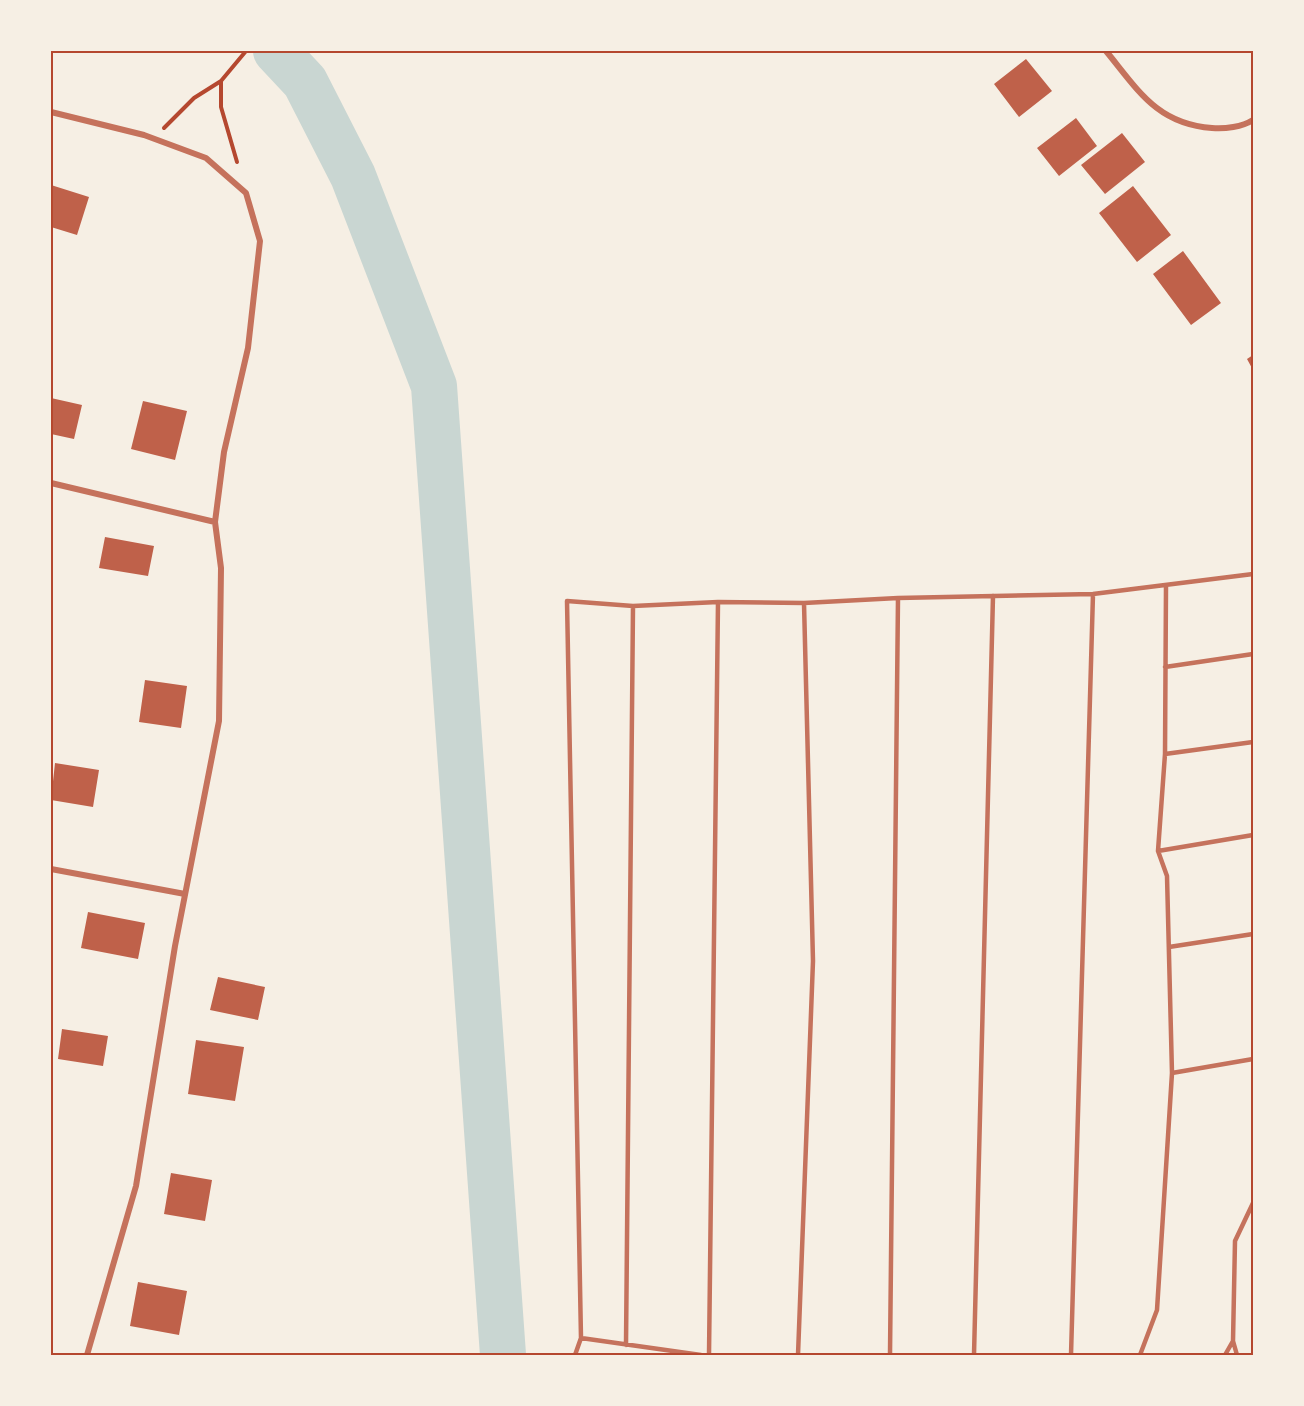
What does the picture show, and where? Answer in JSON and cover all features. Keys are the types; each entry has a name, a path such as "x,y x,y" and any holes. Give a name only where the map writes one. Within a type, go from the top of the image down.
{"street":[{"path":"1106,51 1150,104 1166,115 1192,127 1221,129 1253,120"},
{"path":"51,112 153,138 206,158 246,193 260,241 248,348 224,452 215,522 221,568 219,721 185,894 136,1186 87,1355"},
{"path":"51,483 215,522"},
{"path":"51,869 185,894"}],"lane":[{"path":"575,1355 581,1338 567,601 633,606 1093,594 1253,574"},
{"path":"1140,1355 1157,1310 1172,1073 1167,876 1158,850 1165,754 1166,585"},
{"path":"1071,1355 1093,594"},
{"path":"974,1355 993,596"},
{"path":"890,1355 898,598"},
{"path":"709,1355 718,602"},
{"path":"798,1355 813,961 804,603"},
{"path":"626,1345 633,606"},
{"path":"1165,667 1253,654"},
{"path":"1165,754 1253,742"},
{"path":"1158,850 1253,835"},
{"path":"1169,947 1253,934"},
{"path":"1172,1073 1253,1059"},
{"path":"1237,1355 1233,1341 1235,1242 1253,1203"},
{"path":"581,1338 700,1355"},
{"path":"1224,1355 1233,1341"}],"path":[{"path":"153,138 194,98 221,81 246,51"},
{"path":"221,81 221,107 246,193"}],"building":[{"path":"1026,59 1052,91 1019,117 994,84"},
{"path":"1076,118 1097,146 1059,176 1037,148"},
{"path":"1122,133 1145,162 1105,194 1081,165"},
{"path":"51,185 89,197 77,235 51,227"},
{"path":"1133,186 1171,235 1137,262 1099,213"},
{"path":"1183,251 1221,303 1191,325 1153,274"},
{"path":"1253,355 1253,370 1247,359"},
{"path":"51,398 82,405 74,439 51,434"},
{"path":"143,401 187,411 175,460 131,449"},
{"path":"105,537 154,546 148,576 99,568"},
{"path":"145,680 187,686 181,728 139,722"},
{"path":"55,763 99,770 93,807 51,800"},
{"path":"88,912 145,923 138,959 81,948"},
{"path":"218,977 265,987 258,1020 210,1010"},
{"path":"62,1029 108,1036 103,1066 58,1059"},
{"path":"196,1040 244,1047 235,1101 188,1094"},
{"path":"171,1173 212,1180 205,1221 164,1214"},
{"path":"138,1282 187,1291 179,1335 130,1326"}],"waterway":[{"path":"276,51 305,82 353,176 434,386 503,1355"}]}
